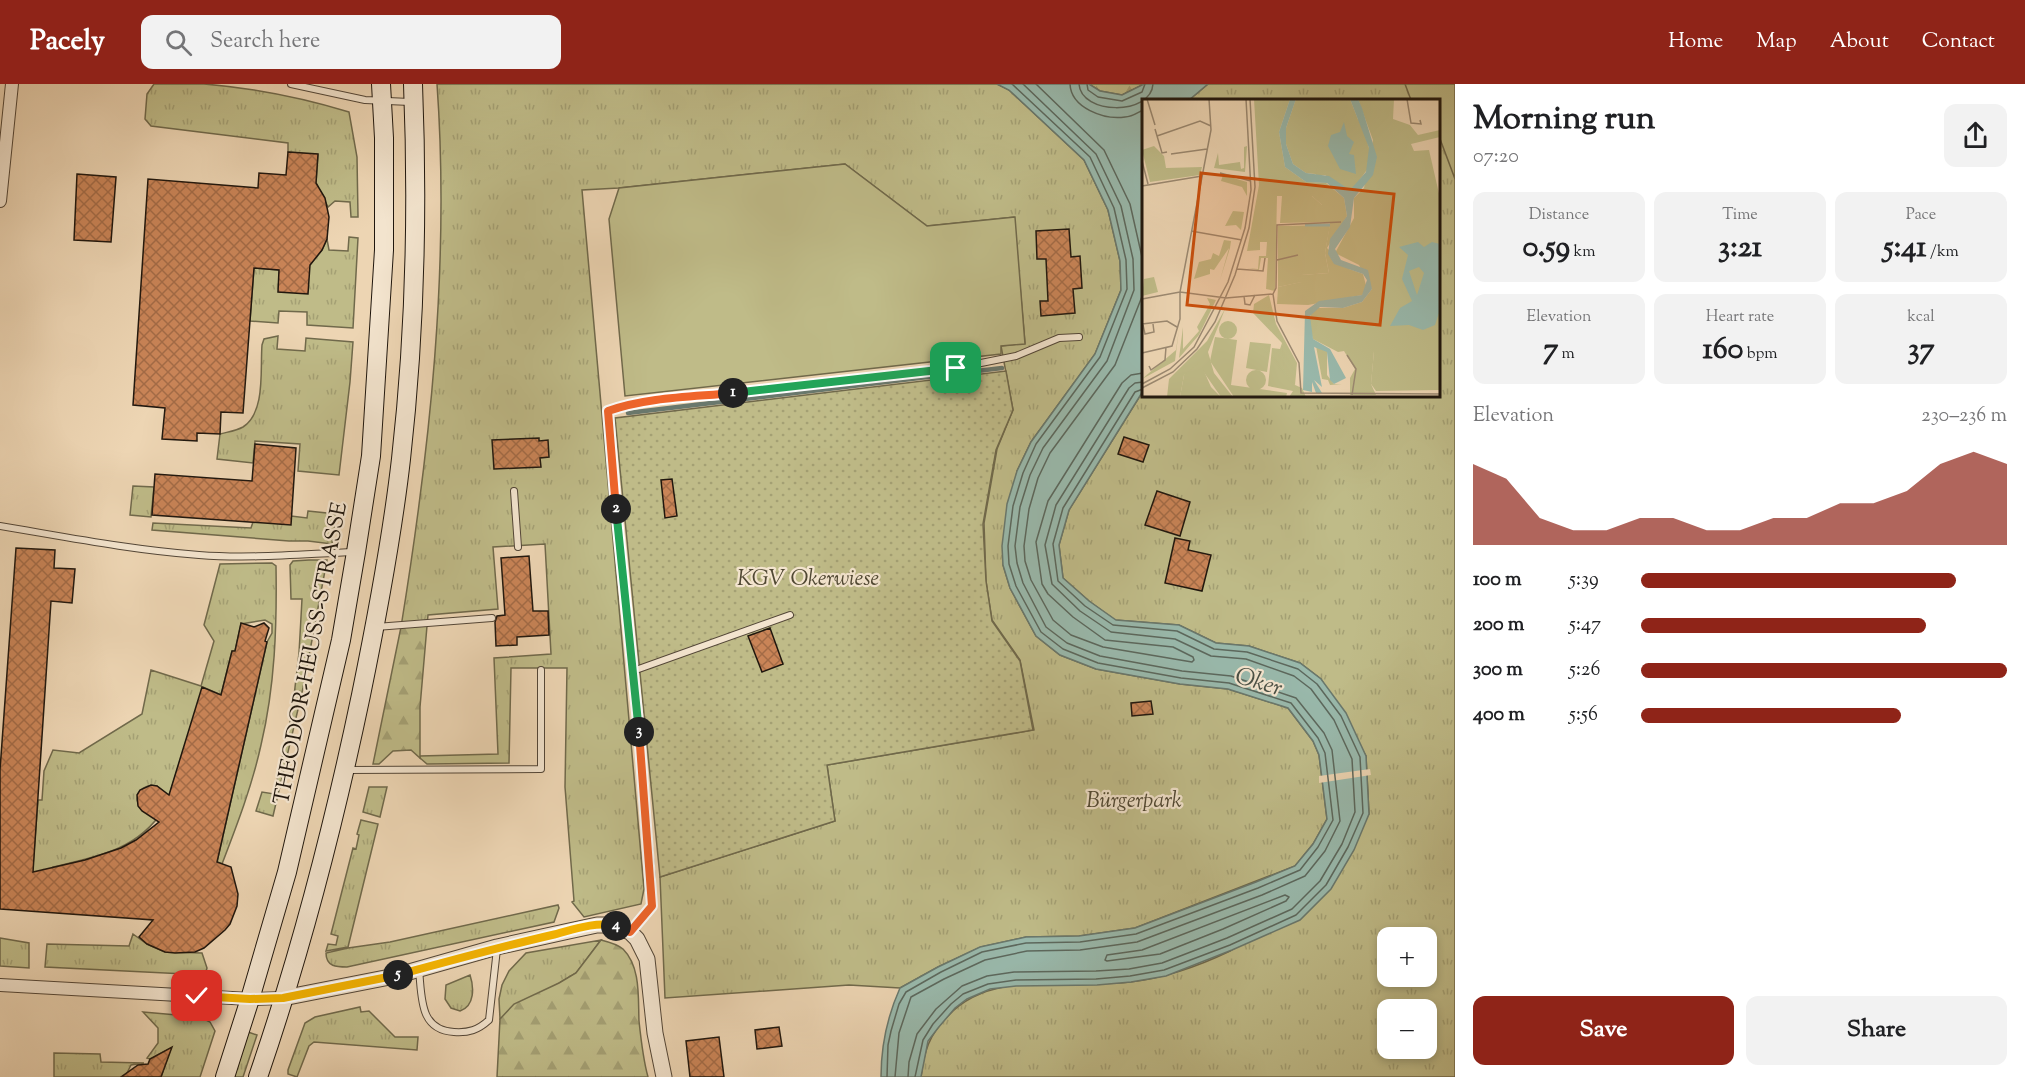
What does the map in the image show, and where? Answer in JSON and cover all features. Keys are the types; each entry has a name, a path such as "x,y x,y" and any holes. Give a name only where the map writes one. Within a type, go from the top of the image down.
{"main road":[{"name":"THEODOR-HEUSS-STRASSE","path":"225,1077 287,872 341,640 356,552 371,456 384,250 381,93"},
{"path":"258,1077 283,998 345,770 375,627 401,459 412,322 416,251 414,93"}],"street":[{"path":"0,201 5,104 12,84"},
{"path":"0,985 250,999 283,998 354,985 597,925 610,925 630,932 637,939 647,959 655,1033 664,1077"}],"lane":[{"path":"291,84 360,99 381,93 414,93"},
{"path":"630,932 652,906 651,870 608,411 622,406 659,400 956,368 1016,356 1059,339 1079,337"},
{"path":"514,491 518,547"},
{"path":"0,526 152,550 201,555 247,556 356,552"},
{"path":"633,670 790,615"},
{"path":"375,627 492,618"},
{"path":"345,770 542,769 541,670"},
{"path":"419,969 424,1007 430,1023 437,1029 467,1032 481,1027 489,1020 497,948"}],"green space":[{"path":"154,84 204,84 241,88 314,102 349,112 357,157 358,217 351,217 350,202 335,201 328,207 316,183 318,155 288,152 288,143 151,126 145,119 147,94"},
{"name":"Bürgerpark","path":"437,84 997,84 1009,90 1084,160 1108,210 1120,261 1121,290 1095,354 1031,442 1017,471 1003,565 1010,588 1036,636 1060,655 1096,669 1180,684 1228,689 1288,708 1313,741 1319,755 1327,819 1313,844 1295,866 1135,928 1079,936 1026,937 981,947 900,988 849,985 665,998 660,877 835,821 827,765 1034,730 1020,660 992,620 986,581 984,523 997,449 1013,410 1001,346 1025,343 1014,217 927,226 845,164 582,190 644,889 641,904 584,917 572,902 574,901 565,787 567,668 511,668 509,763 427,764 420,758 420,756 498,754 494,658 551,654 545,544 493,547 498,609 428,615 427,626 401,627 421,492 435,357 441,220"},
{"path":"1089,84 1144,84 1122,95 1100,91"},
{"path":"1208,84 1455,84 1455,1077 921,1077 926,1051 936,1030 966,1001 987,991 1033,984 1107,984 1143,980 1194,966 1235,948 1369,814 1366,756 1321,679 1300,663 1249,646 1216,643 1179,625 1115,620 1063,578 1059,545 1069,510 1142,393 1142,398 1440,398 1440,99 1190,99"},
{"path":"1405,84 1455,84 1455,179 1440,139 1440,99 1411,99"},
{"path":"845,164 927,226 1015,217 1025,344 1001,346 1001,354 625,396 609,219 619,188"},
{"path":"349,237 358,238 353,328 307,325 307,312 279,311 278,323 250,321 254,268 279,270 310,265 322,250 327,239 329,250 348,251"},
{"path":"278,336 277,349 305,351 306,338 353,342 339,475 298,471 300,444 255,441 253,463 217,459 220,434 243,427 255,411 259,401 262,345 264,339"},
{"name":"KGV Okerwiese","path":"1006,371 1013,410 996,450 983,524 986,581 992,621 1020,661 1033,730 827,765 835,821 660,877 615,418"},
{"path":"133,486 154,487 151,517 130,515"},
{"path":"308,511 336,514 332,544 152,530 153,523 251,528 253,522 291,516 307,518"},
{"path":"327,560 303,688 273,816 256,811 262,792 274,794 292,713 302,599 291,599 290,565 293,561"},
{"path":"272,563 276,566 276,611 272,678 266,723 249,790 222,864 217,862 267,642 272,633 272,624 265,620 241,624 221,695 203,687 169,796 157,786 143,788 139,793 137,800 141,809 150,813 163,810 153,824 129,843 115,850 53,867 54,880 32,879 38,800 42,800 44,771 53,750 79,753 142,714 151,670 201,686 214,641 204,625 220,564"},
{"path":"427,626 420,707 420,758 411,750 393,751 379,764 373,764 401,627"},
{"path":"369,787 387,787 380,817 363,812"},
{"path":"361,820 378,824 348,947 326,951 328,944 336,945 338,936 331,934 353,848 356,849"},
{"path":"558,905 554,922 347,967 330,964 326,958 326,953 390,942"},
{"path":"133,934 147,944 165,952 202,953 207,968 205,975 45,967 47,944 129,946"},
{"path":"0,938 29,943 29,968 0,966"},
{"path":"601,940 576,973 500,1019 499,999 502,985 509,971 526,953"},
{"path":"601,940 616,944 623,949 633,965 637,983 641,1042 648,1077 497,1077 500,1019 514,1004 576,973"},
{"path":"470,975 473,990 471,1001 465,1009 460,1011 451,1008 445,999 446,985"},
{"path":"360,1007 361,1012 369,1011 395,1037 418,1037 417,1050 314,1042 309,1046 297,1077 288,1074 305,1023 315,1017"},
{"path":"143,1012 200,1017 210,1022 215,1031 200,1077 161,1077 171,1048 150,1059 147,1058 158,1043 158,1028"},
{"path":"248,1032 257,1035 243,1077 233,1077"},
{"path":"54,1053 100,1054 101,1062 144,1063 131,1065 125,1077 54,1077"}],"water":[{"name":"Oker","path":"997,84 1089,84 1100,91 1122,95 1144,84 1208,84 1190,99 1142,99 1142,393 1069,510 1059,545 1063,578 1089,601 1116,620 1179,625 1216,643 1249,646 1300,663 1321,679 1346,713 1366,756 1369,814 1354,850 1331,889 1300,920 1166,976 1097,985 1016,986 990,989 967,999 955,1008 938,1028 928,1041 921,1077 881,1077 886,1032 900,988 980,947 1026,937 1079,936 1135,928 1256,882 1295,866 1313,844 1327,819 1319,755 1313,741 1288,708 1228,689 1180,684 1096,669 1060,655 1036,636 1010,588 1003,565 1002,546 1007,504 1017,471 1031,442 1095,354 1121,290 1120,261 1108,210 1084,160 1009,90"}],"pier":[{"path":"1370,769 1371,775 1319,783 1319,776"}],"building":[{"path":"288,152 318,154 316,183 325,198 329,217 327,239 322,250 310,265 308,294 278,292 279,270 254,268 243,413 221,412 220,434 197,433 197,441 162,439 165,408 133,405 148,179 258,188 259,173 286,175"},
{"path":"77,174 116,177 111,242 74,240"},
{"path":"1069,229 1071,257 1080,256 1082,288 1073,289 1075,313 1041,316 1040,301 1048,301 1046,259 1037,259 1036,231"},
{"path":"1124,437 1149,445 1143,462 1118,454"},
{"path":"539,438 539,441 548,440 549,457 540,458 541,467 494,469 492,440"},
{"path":"255,444 296,448 291,525 152,515 155,474 252,481"},
{"path":"672,479 677,516 665,518 661,480"},
{"path":"1157,491 1190,502 1180,536 1145,525"},
{"path":"1175,538 1190,541 1188,550 1211,555 1202,591 1165,583"},
{"path":"16,548 55,550 54,568 75,569 72,603 51,601 33,872 85,860 121,848 136,840 159,822 142,811 138,806 137,795 140,790 151,785 157,786 169,795 202,687 221,695 241,623 254,627 264,623 269,628 217,862 231,867 238,894 237,906 230,924 204,948 195,952 175,953 165,952 147,944 139,937 153,920 0,909 0,770"},
{"path":"529,556 533,611 548,611 549,635 517,637 517,645 496,646 495,622 497,616 505,615 501,558"},
{"path":"770,628 783,664 762,672 748,636"},
{"path":"1151,701 1153,714 1132,716 1131,703"},
{"path":"779,1027 782,1046 757,1049 755,1030"},
{"path":"719,1037 724,1077 690,1077 686,1041"},
{"path":"172,1047 161,1077 121,1077 138,1065 148,1064 150,1059"}],"waterway":[{"path":"628,413 1002,368"}],"route":[{"path":"197,996 283,998 395,976 497,948 597,925 621,927 630,932 652,906 652,881 608,411 622,406 659,400 956,368"}]}
